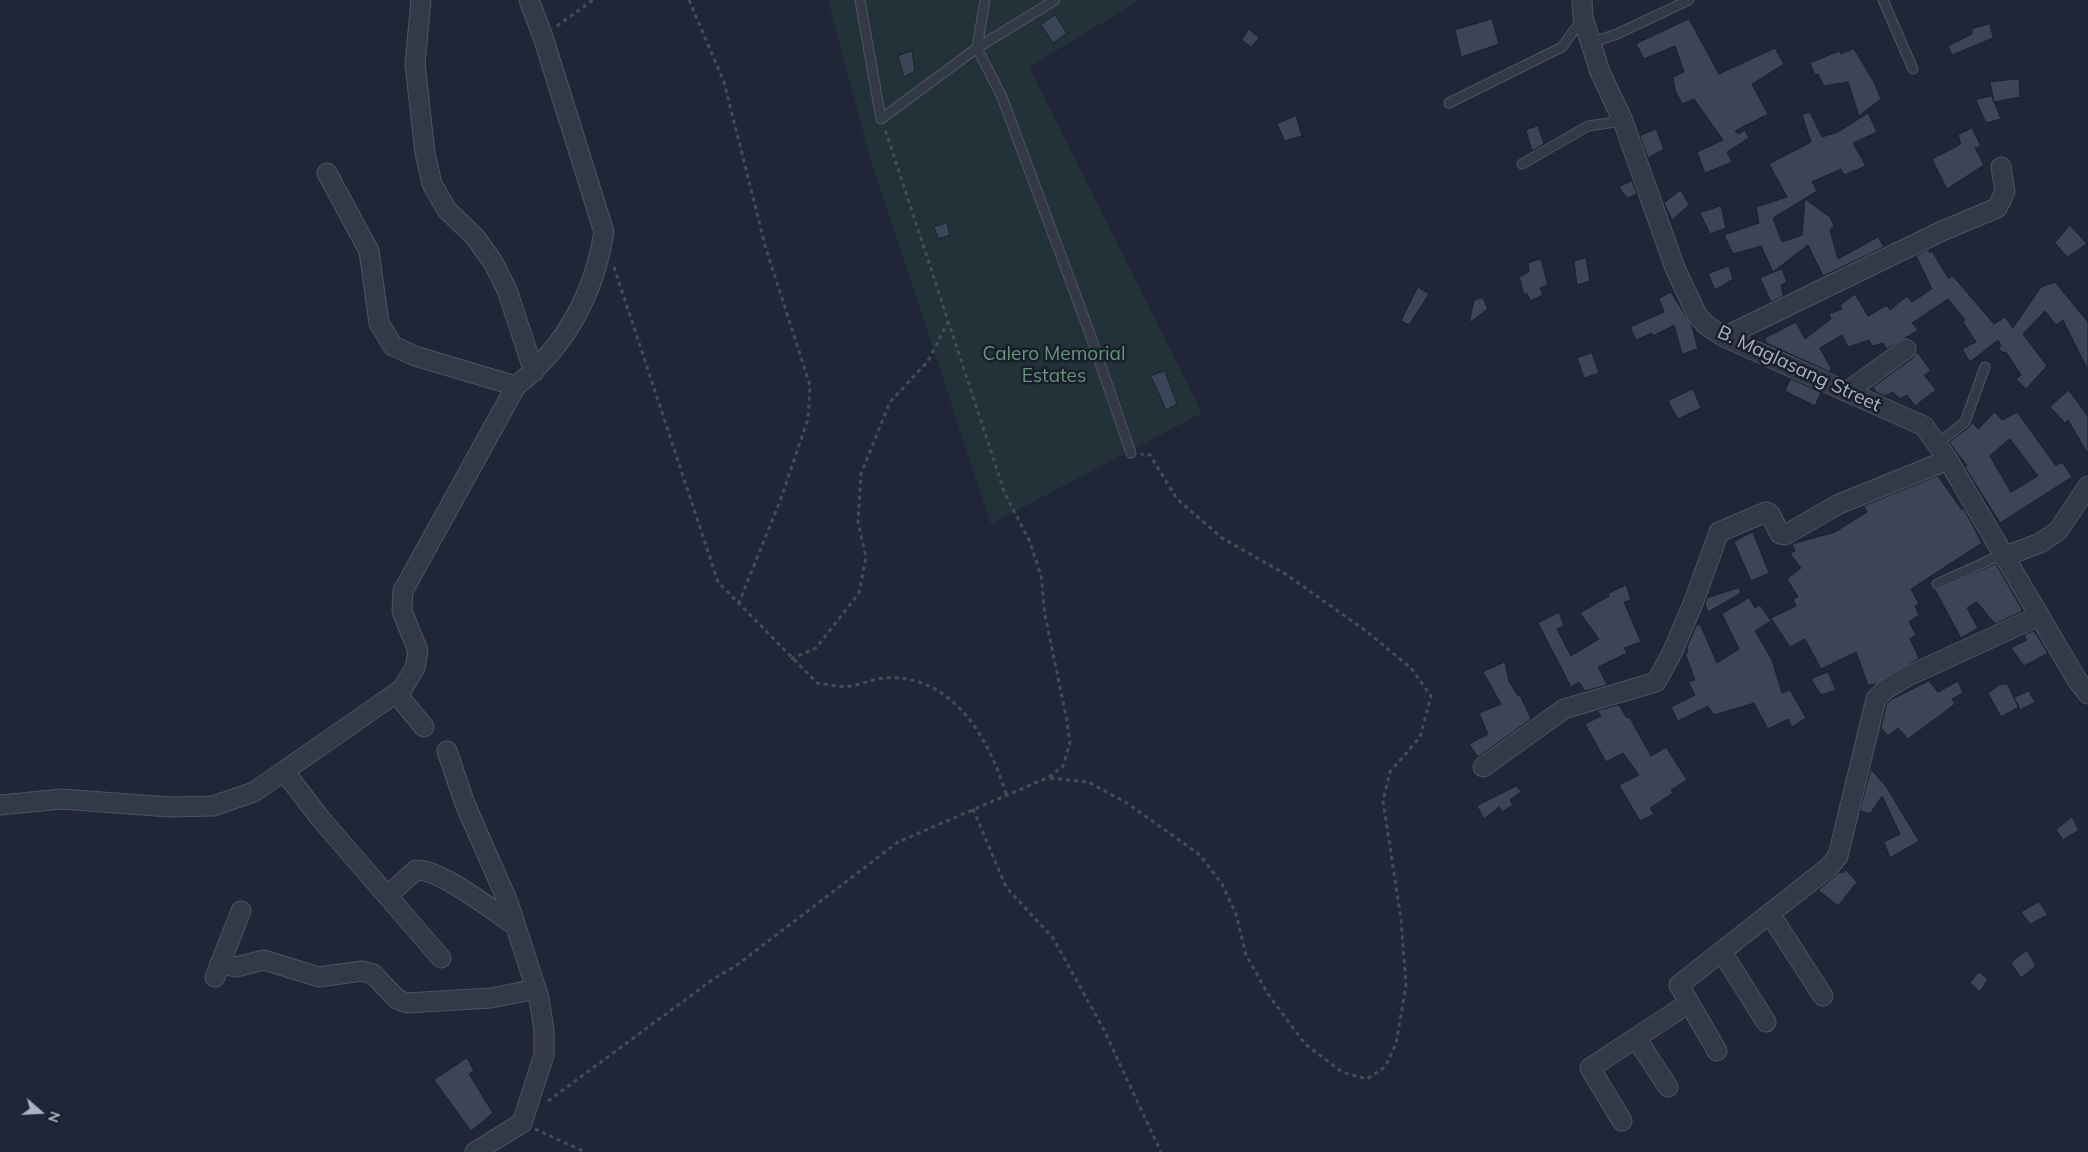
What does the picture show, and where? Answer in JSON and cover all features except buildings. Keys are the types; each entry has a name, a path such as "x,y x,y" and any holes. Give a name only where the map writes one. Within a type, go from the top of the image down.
{"street":[{"path":"421,0 415,64 425,154 432,184 447,210 475,237 493,262 507,290 534,372"},
{"path":"0,805 62,799 169,807 213,806 254,792 402,689 415,668 418,651 402,611 403,591 516,386 534,372 564,338 588,293 599,264 604,232 542,37 528,0"},
{"name":"B. Maglasang Street","path":"1582,9 1590,43 1600,72 1623,121 1675,268 1694,307 1706,325 1724,337 1924,426 1948,460 2006,556 2039,616 2088,694"},
{"path":"1724,337 1942,231 1997,208 2005,192 2001,167"},
{"path":"327,173 369,251 379,323 393,346 415,356 516,386"},
{"path":"1847,392 1906,349"},
{"path":"1483,767 1564,709 1656,682 1672,653 1694,601 1719,532 1766,512 1770,514 1780,534 1785,536 1839,504 1948,460"},
{"path":"2006,556 2040,542 2058,531 2088,486"},
{"path":"1717,1051 1679,985 1829,867 1838,856 1876,699 1886,689 1908,676 2039,616"},
{"path":"396,693 424,727"},
{"path":"447,751 465,804 508,902 536,989 544,1030 544,1054 522,1123 475,1152"},
{"path":"284,771 320,818 440,958"},
{"path":"387,896 416,870 428,871 449,881 516,926"},
{"path":"241,911 218,970 264,960 319,977 362,971 373,974 397,999 408,1003 483,998 536,989"},
{"path":"1770,914 1824,996"},
{"path":"1722,952 1766,1022"},
{"path":"1622,1121 1590,1068 1689,1003"},
{"path":"1636,1038 1668,1087"}],"lane":[{"path":"860,0 881,119 977,48 1055,0"},
{"path":"985,0 977,48 1002,97 1089,331 1131,453"},
{"path":"1590,43 1617,34 1689,0"},
{"path":"1883,0 1913,69"},
{"path":"1449,103 1562,47 1582,9"},
{"path":"1522,164 1588,126 1623,121"},
{"path":"1937,444 1965,422 1985,367"},
{"path":"1937,584 1992,560 2006,556"}],"path":[{"path":"542,37 593,0"},
{"path":"689,0 724,82 766,249 810,385 808,419 780,501 738,605"},
{"path":"544,1105 712,980 737,965 898,842 1006,794 1049,778 1063,766 1070,743 1045,615 1041,574 1029,540 1005,494 881,119"},
{"path":"612,260 718,582 738,605 817,683 849,687 884,678 921,682 948,696 971,721 987,746 1006,794"},
{"path":"791,659 816,648 859,592 866,558 858,522 861,474 890,402 928,360 948,322"},
{"path":"1049,778 1088,782 1127,803 1200,855 1222,884 1236,914 1246,956 1268,994 1305,1044 1342,1072 1367,1079 1385,1067 1396,1044 1406,985 1401,919 1383,801 1390,772 1420,737 1431,696 1411,668 1366,631 1287,575 1222,538 1177,499 1150,455 1131,453"},
{"path":"973,809 1006,887 1053,938 1103,1028 1161,1152"},
{"path":"522,1123 585,1152"}],"green space":[{"name":"Calero Memorial Estates","path":"828,0 1140,0 1029,67 1202,413 991,524 871,161"}]}
